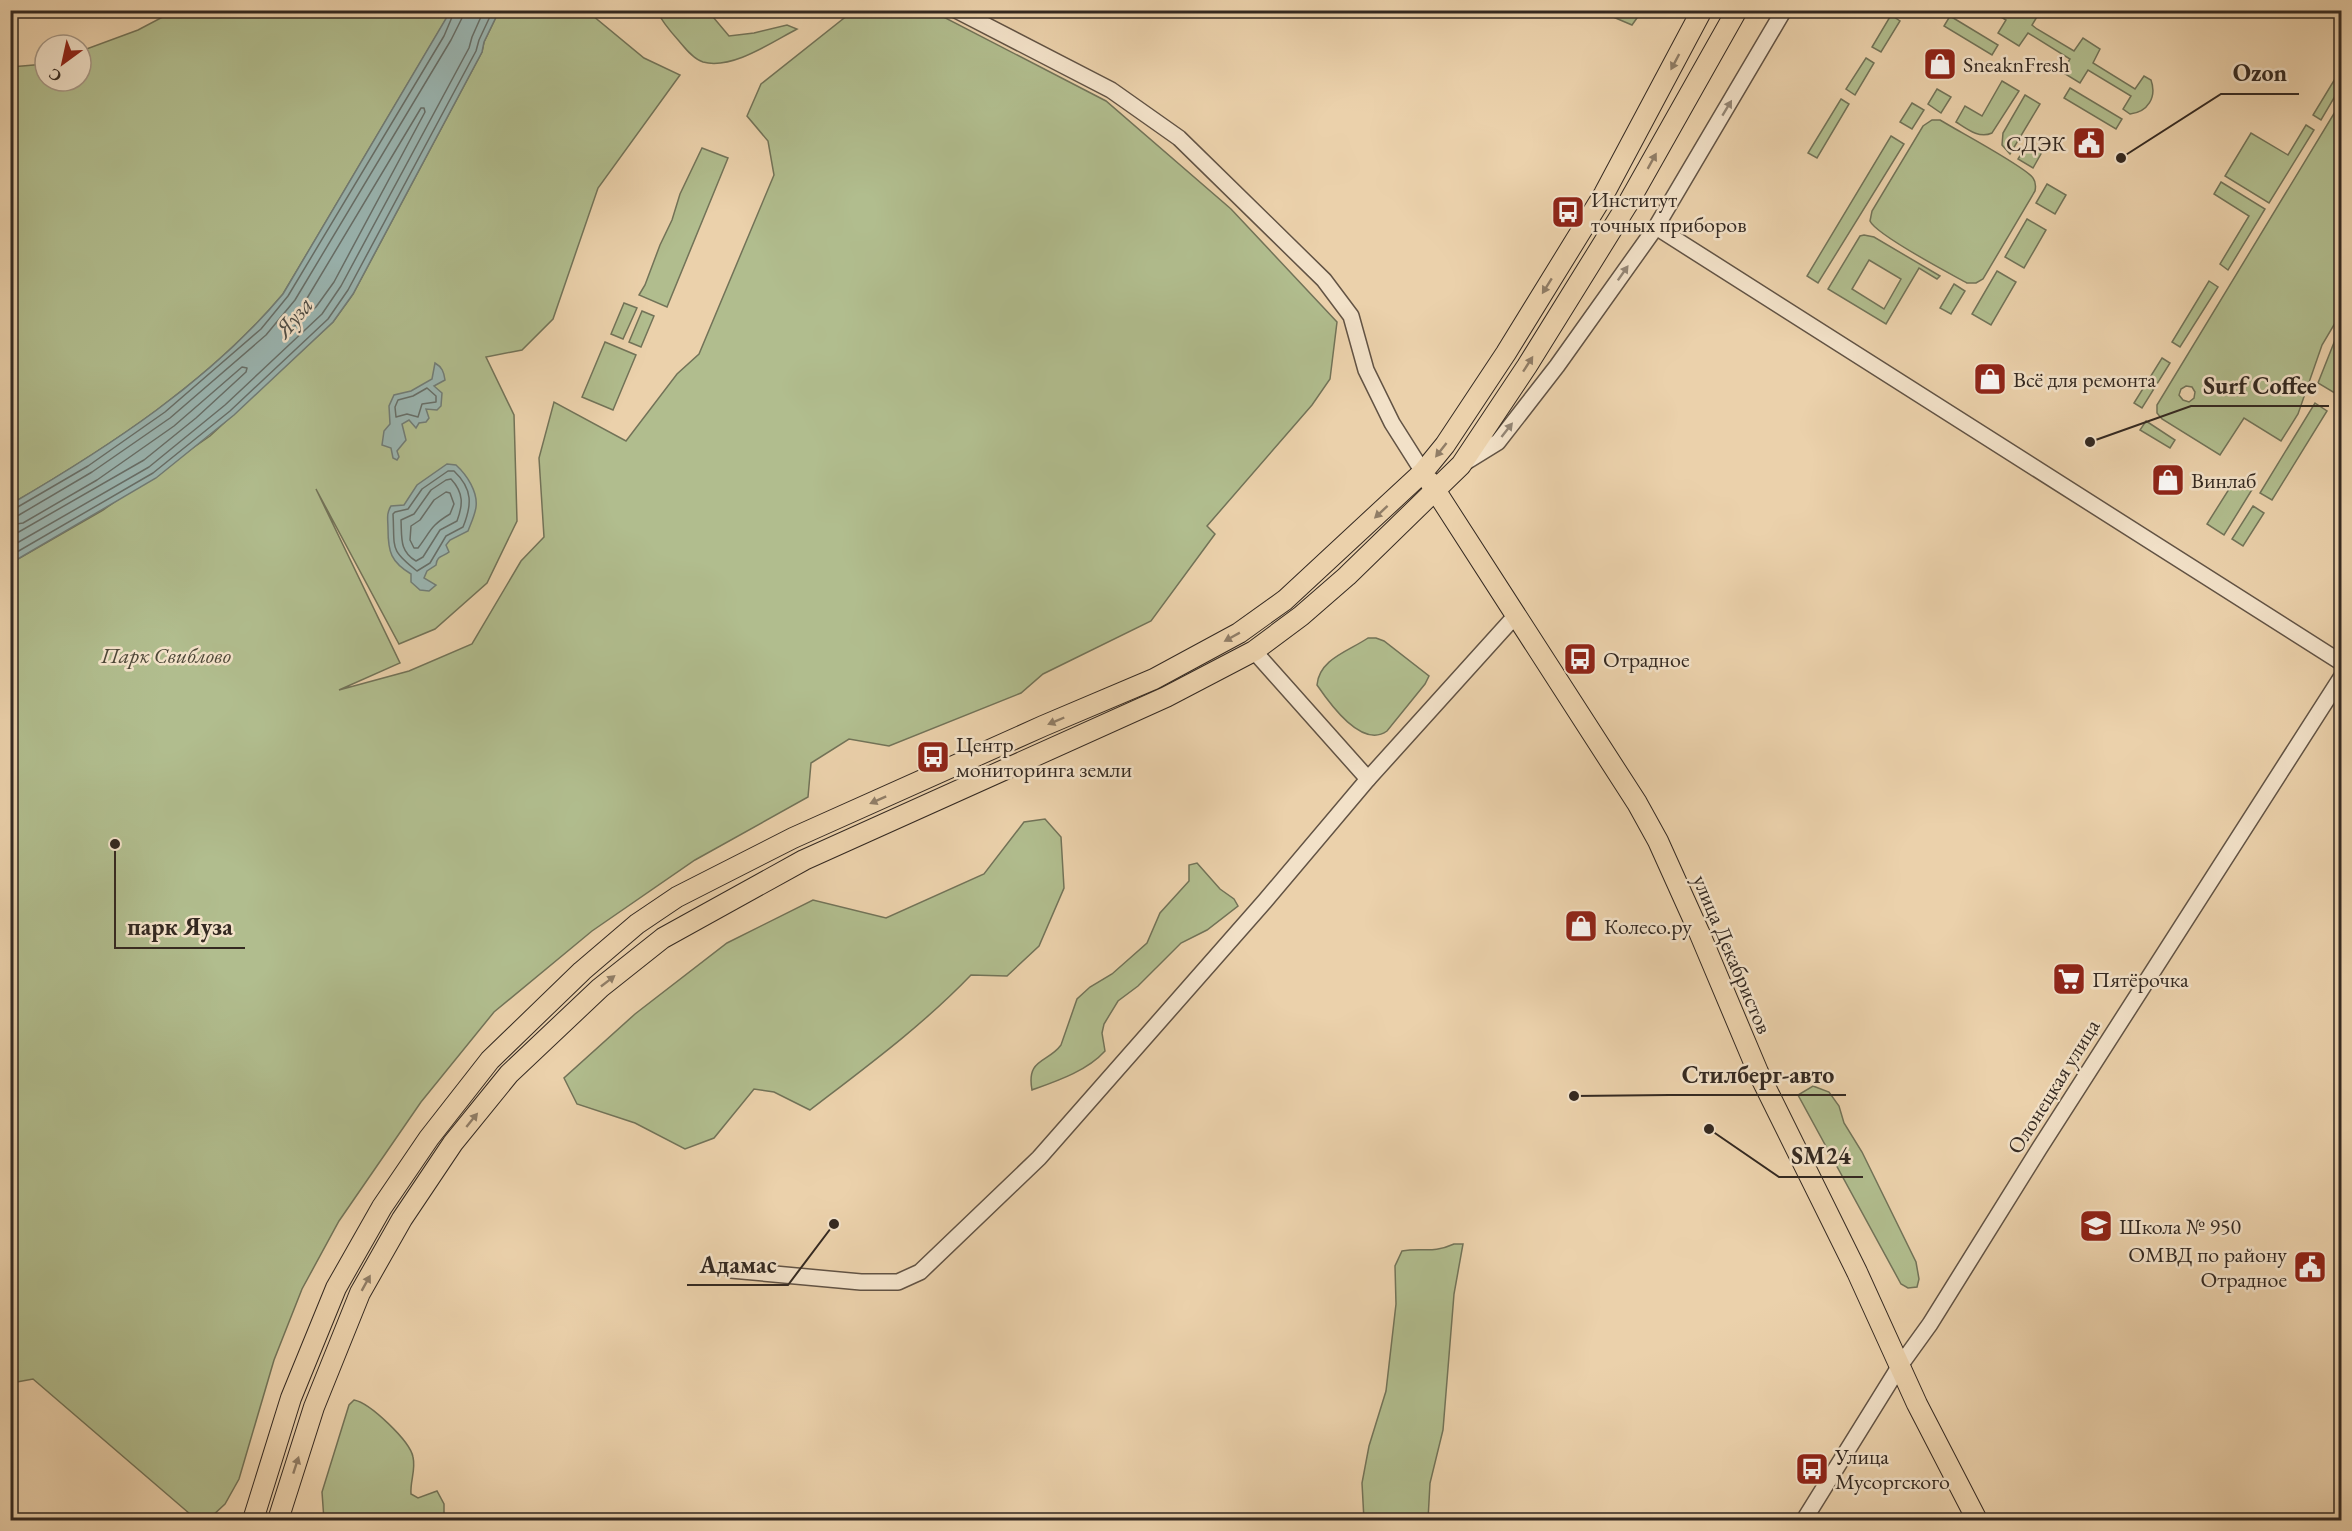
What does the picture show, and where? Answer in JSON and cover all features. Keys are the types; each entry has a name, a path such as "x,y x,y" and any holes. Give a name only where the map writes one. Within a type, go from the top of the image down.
{"main road":[{"path":"253,1521 291,1398 336,1288 382,1207 429,1138 490,1060 582,971 637,924 688,892 793,838 1154,679 1239,633 1285,600 1423,472 1445,445 1506,353 1605,194 1702,10"},
{"path":"278,1521 314,1407 360,1293 402,1219 453,1143 509,1074 600,988 663,938 804,860 1166,697 1254,651 1301,616 1347,576 1461,465 1527,366 1627,205 1737,10"},
{"name":"улица Декабристов","path":"1423,472 1637,803 1658,841 1700,932 1758,1071 1857,1272 1899,1367 1977,1521"}],"street":[{"path":"956,10 1111,90 1179,138 1324,280 1351,316 1366,370 1392,423 1423,472"},
{"path":"1461,465 1498,442 1557,366 1656,227 1785,10"},
{"path":"1656,227 2342,663"},
{"path":"731,1270 861,1282 898,1282 920,1272 1040,1158 1250,919 1368,779 1516,614"},
{"path":"1254,651 1368,779"},
{"name":"Олонецкая улица","path":"1899,1367 1930,1324 2342,676"},
{"path":"1804,1521 1899,1367"}],"green space":[{"path":"174,11 451,11 283,294 254,326 191,384 85,459 11,504 11,67 33,65 33,93 93,93 93,47 138,30"},
{"name":"Парк Свиблово","path":"499,11 587,11 644,58 680,75 598,188 553,319 522,350 486,357 514,415 517,521 487,583 435,629 399,644 316,489 400,663 339,690 409,671 472,644 521,561 544,537 539,458 554,402 626,441 677,374 699,354 774,175 768,141 747,116 761,84 853,11 932,11 1106,101 1231,209 1337,322 1330,379 1312,405 1207,526 1215,534 1151,621 1043,674 1021,693 889,746 849,739 811,763 808,797 695,860 592,931 494,1012 421,1102 339,1221 302,1289 274,1360 239,1479 225,1504 211,1517 197,1520 33,1379 11,1383 11,563 103,510 210,436 333,322 353,294 482,52 484,42"},
{"path":"657,11 708,11 729,36 787,25 797,29 739,59 714,63 703,62 687,50 666,26"},
{"path":"1599,11 1642,11 1632,25"},
{"path":"1991,11 2040,12 2032,25 2037,29 2074,51 2083,38 2100,49 2093,63 2135,89 2144,76 2151,80 2153,92 2150,103 2142,110 2130,114 2123,109 2131,96 2088,70 2080,83 2062,72 2070,59 2028,33 2019,46 1998,33 2006,20"},
{"path":"1891,15 1900,21 1881,52 1872,47"},
{"path":"1950,16 1998,45 1992,55 1944,26"},
{"path":"1866,58 1874,63 1855,95 1846,89"},
{"path":"2341,69 2341,86 2321,120 2313,115"},
{"path":"2002,81 2019,91 1992,133 1978,134 1956,122 1965,106 1982,116"},
{"path":"2070,88 2122,119 2116,129 2064,98"},
{"path":"1937,89 1951,97 1941,113 1928,104"},
{"path":"2025,95 2040,104 2010,154 2002,145 2003,133"},
{"path":"1841,99 1849,104 1817,158 1808,153"},
{"path":"2341,102 2341,313 2322,345 2298,414 2281,441 2244,418 2220,455 2162,419 2157,413 2157,405","holes":["2186,386 2192,387 2195,392 2194,398 2189,402 2183,400 2179,395 2181,389"]},
{"path":"1912,103 1924,110 1912,129 1900,122"},
{"path":"1932,120 1940,120 2005,157 2028,173 2036,186 1983,279 1976,283 1967,283 1914,253 1885,235 1870,221 1872,211 1923,126"},
{"path":"2306,125 2314,130 2269,203 2225,176 2251,133 2288,155"},
{"path":"1891,136 1904,144 1818,283 1807,276"},
{"path":"2028,143 2042,152 2033,168 2018,159"},
{"path":"702,148 728,158 667,307 639,295 672,220 680,194"},
{"path":"2221,182 2265,209 2228,270 2220,264 2249,216 2214,194"},
{"path":"2047,184 2066,195 2055,214 2036,203"},
{"path":"2027,219 2046,230 2024,268 2005,257"},
{"path":"1860,236 1874,237 1940,276 1937,279 1919,268 1886,324 1828,289","holes":["1869,260 1901,279 1884,309 1852,289"]},
{"path":"1997,271 2016,282 1991,325 1972,314"},
{"path":"2209,281 2218,287 2180,347 2172,342"},
{"path":"1954,284 1965,291 1951,314 1940,308"},
{"path":"624,303 637,308 623,339 611,334"},
{"path":"642,311 654,316 641,347 629,342"},
{"path":"2335,340 2342,344 2341,389 2338,395 2318,383"},
{"path":"605,342 636,355 613,410 582,397"},
{"path":"2162,358 2170,363 2142,408 2134,403"},
{"path":"2315,403 2327,411 2272,500 2260,493"},
{"path":"2146,421 2175,440 2170,448 2140,430"},
{"path":"2236,478 2253,488 2224,535 2207,524"},
{"path":"2253,506 2264,513 2243,546 2232,539"},
{"path":"1368,638 1384,641 1429,676 1387,731 1377,735 1367,734 1348,722 1338,713 1317,685 1319,676 1329,662"},
{"path":"1045,819 1061,837 1064,888 1039,946 1007,976 971,975 913,1029 810,1110 774,1092 754,1089 714,1138 685,1149 635,1123 577,1104 564,1078 635,1014 727,943 813,900 886,918 984,874 1024,822"},
{"path":"1197,863 1220,889 1234,899 1238,906 1207,930 1181,943 1138,986 1118,1001 1104,1024 1102,1033 1105,1051 1098,1058 1071,1075 1032,1090 1032,1072 1039,1062 1061,1045 1077,999 1090,987 1112,974 1147,943 1160,913 1189,881 1189,865"},
{"path":"1813,1086 1829,1092 1839,1106 1844,1123 1862,1152 1916,1262 1919,1279 1917,1287 1908,1288 1901,1284 1798,1095"},
{"path":"1463,1244 1454,1294 1443,1430 1430,1483 1428,1520 1364,1520 1362,1483 1369,1446 1386,1391 1396,1304 1395,1266 1402,1251 1433,1250"},
{"path":"354,1400 379,1415 405,1442 414,1462 411,1494 418,1498 437,1491 444,1504 444,1520 324,1520 322,1492 349,1405"}],"water":[{"name":"Яуза","path":"451,10 499,11 484,42 482,52 353,294 333,322 234,415 156,478 11,563 11,504 121,435 191,384 254,326 283,294"},
{"path":"435,363 442,370 445,380 434,386 442,393 441,406 437,410 426,409 429,418 426,422 419,423 416,428 409,420 402,424 406,440 397,451 399,457 397,460 393,458 391,448 382,445 384,431 390,424 389,406 394,395 411,391 432,379"},
{"path":"447,464 456,465 468,479 475,496 475,510 468,531 450,540 446,545 449,552 439,558 436,565 427,571 424,578 436,585 429,591 420,590 411,582 411,574 392,556 389,544 388,514 391,506 404,505 417,485"}],"place":[{"name":"SneaknFresh","path":"1940,64"},
{"name":"СДЭК","path":"2089,143"},
{"name":"Ozon","path":"2121,158"},
{"name":"Институт точных приборов","path":"1568,212"},
{"name":"Всё для ремонта","path":"1990,379"},
{"name":"Surf Coffee","path":"2090,442"},
{"name":"Винлаб","path":"2168,480"},
{"name":"Отрадное","path":"1580,659"},
{"name":"Центр мониторинга земли","path":"933,757"},
{"name":"парк Яуза","path":"115,844"},
{"name":"Колесо.ру","path":"1581,926"},
{"name":"Пятёрочка","path":"2069,979"},
{"name":"Стилберг-авто","path":"1574,1096"},
{"name":"SM24","path":"1709,1129"},
{"name":"Адамас","path":"834,1224"},
{"name":"Школа № 950","path":"2096,1226"},
{"name":"ОМВД по району Отрадное","path":"2310,1267"},
{"name":"Улица Мусоргского","path":"1812,1469"}]}
